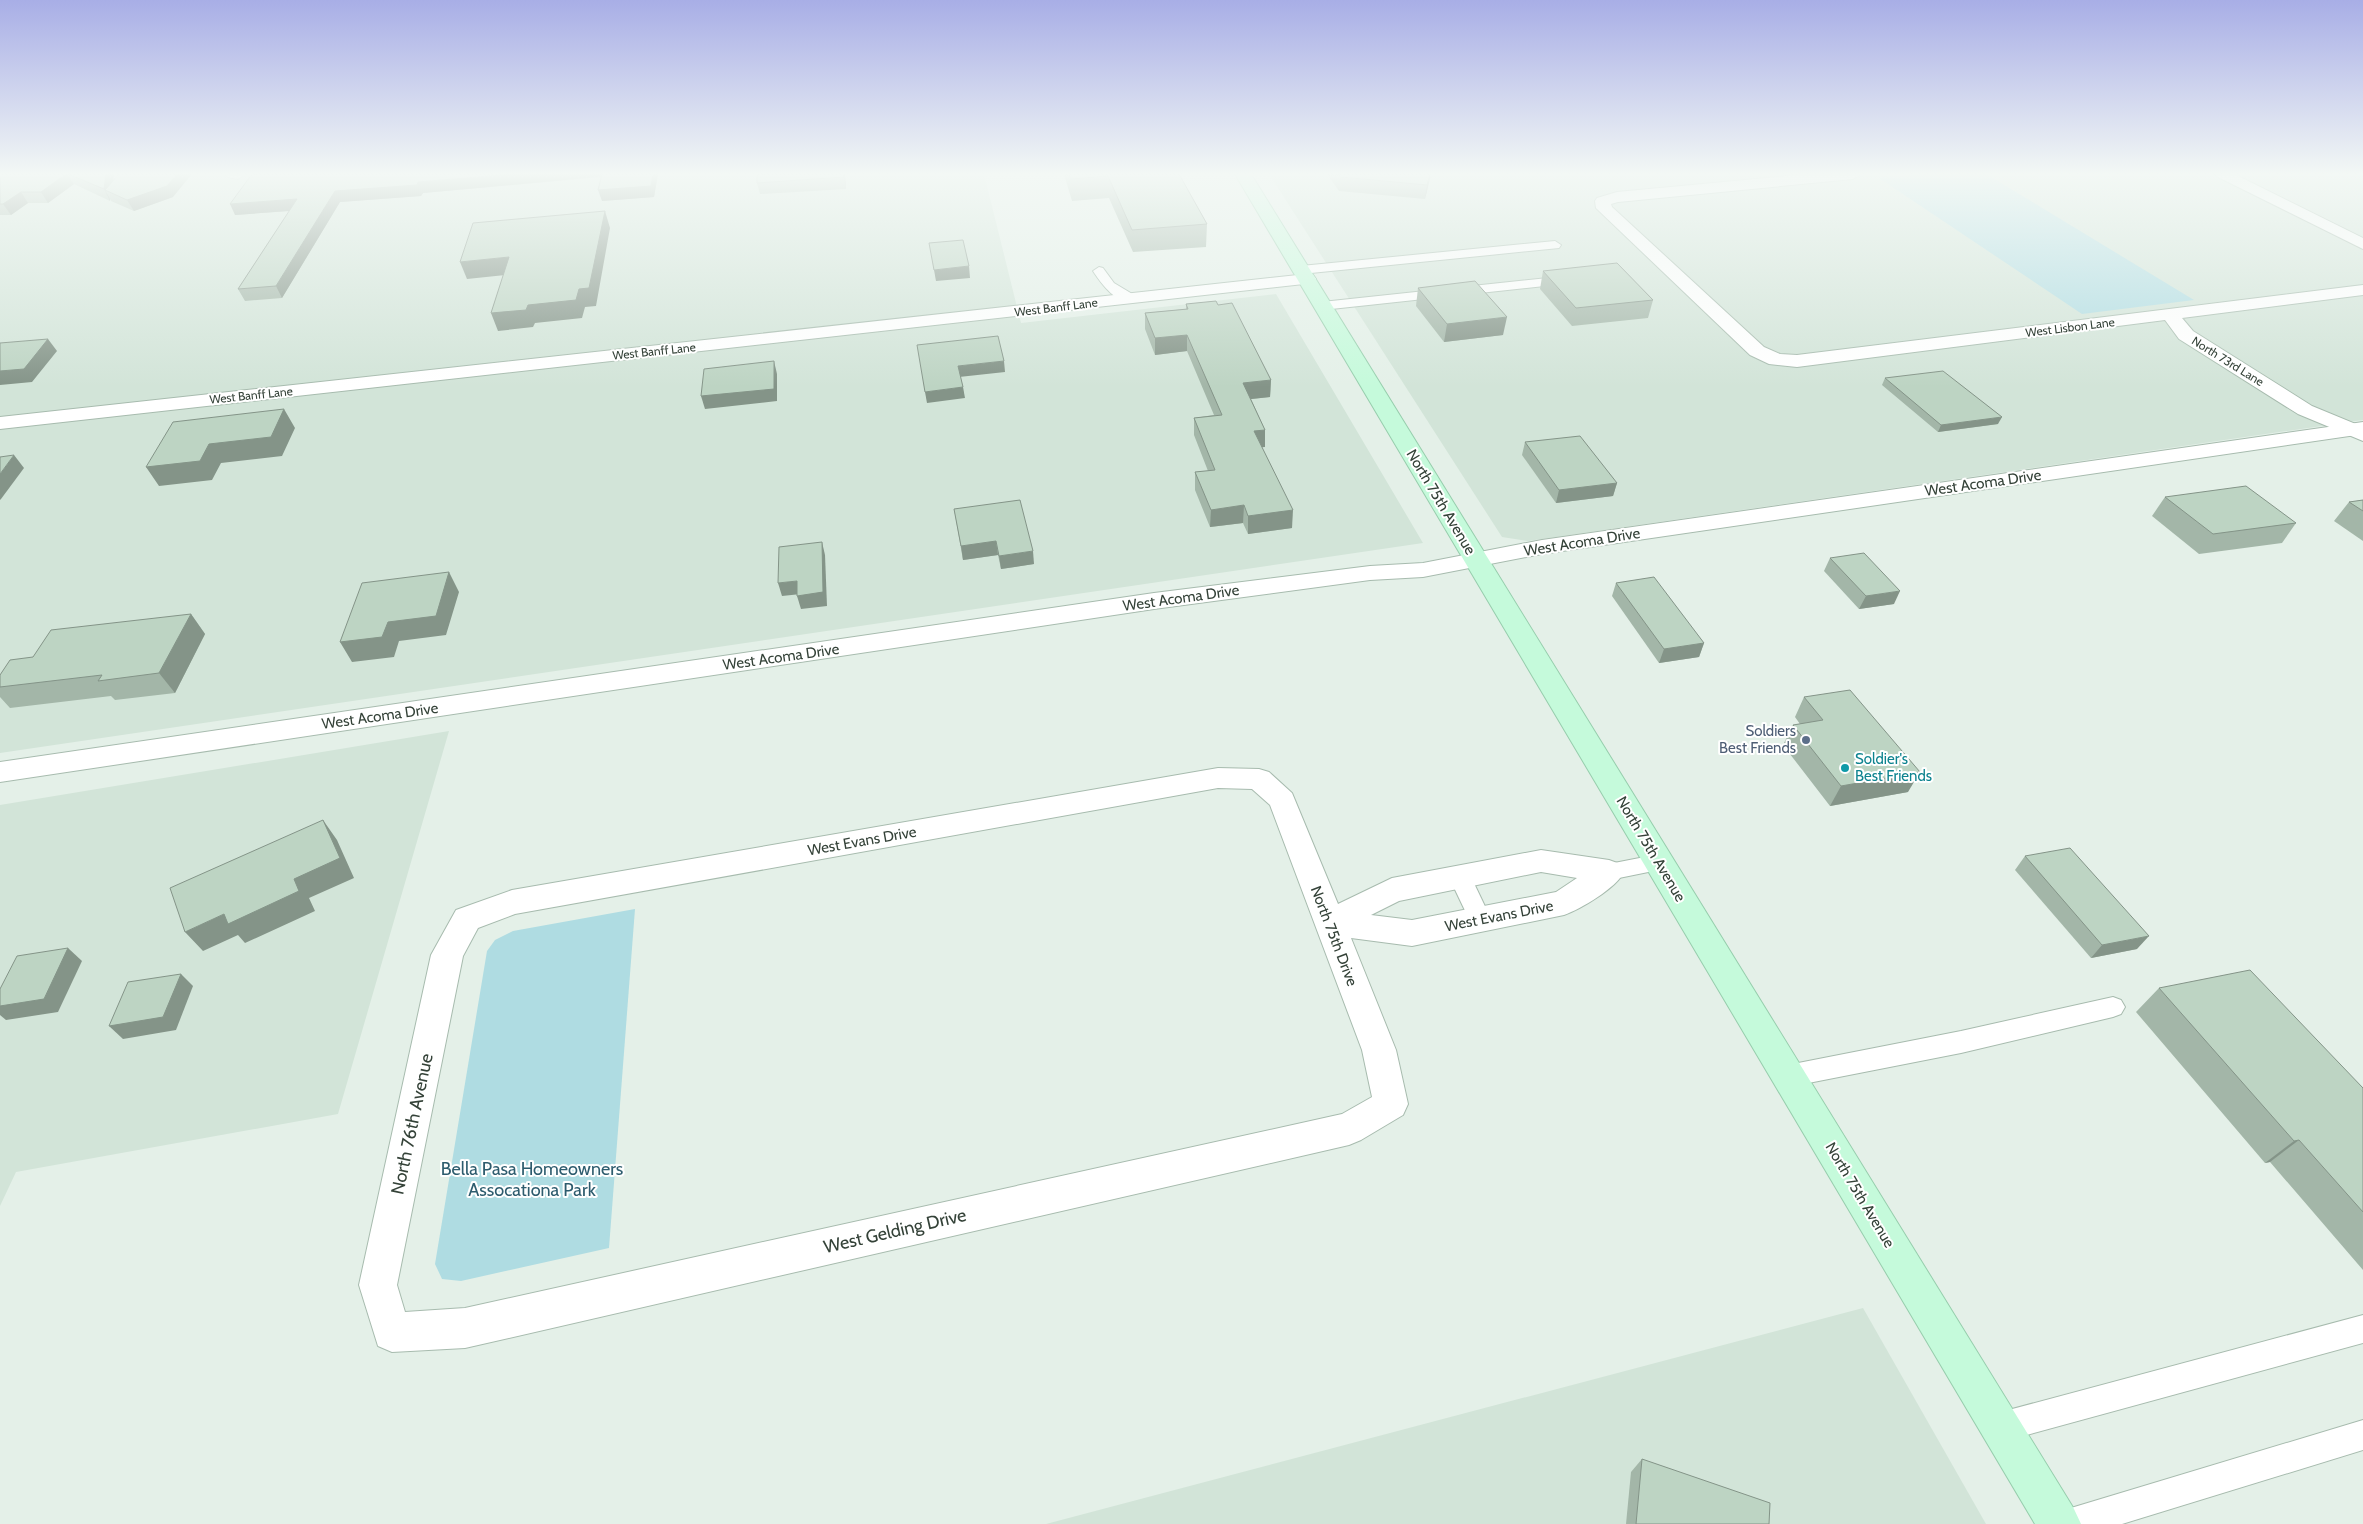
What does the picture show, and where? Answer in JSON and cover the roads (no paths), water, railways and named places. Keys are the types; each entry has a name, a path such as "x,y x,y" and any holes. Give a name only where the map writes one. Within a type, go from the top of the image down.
{"main road":[{"name":"North 75th Avenue","path":"1286,245 2059,1524"}],"street":[{"name":"West Lisbon Lane","path":"1644,245 1757,351 1776,360 1797,360 2363,290"},
{"name":"West Banff Lane","path":"0,423 1129,298 1312,288"},
{"name":"North 73rd Lane","path":"2170,315 2211,331 2330,405 2360,431"},
{"name":"North 73rd Lane","path":"2170,315 2186,334 2305,410 2360,431"},
{"path":"2259,380 2285,377"},
{"name":"West Acoma Drive","path":"0,772 1154,601 1370,573 1423,570 1542,547 2360,431"},
{"name":"West Evans Drive","path":"467,919 512,902 1218,778 1260,779"},
{"name":"North 75th Drive","path":"1260,779 1282,800 1379,1050 1391,1104"},
{"path":"1329,923 1392,890 1541,861 1609,872"},
{"name":"West Evans Drive","path":"1329,923 1412,933 1564,903 1609,872"},
{"name":"North 76th Avenue","path":"392,1332 378,1285 447,955 467,919"},
{"name":"West Gelding Drive","path":"392,1332 465,1328 1349,1129 1391,1104"}],"lane":[{"path":"1312,288 1554,245"},
{"path":"1099,271 1109,286 1129,298"},
{"path":"1312,288 1577,274"},
{"path":"1609,872 1660,862"},
{"path":"1460,876 1480,919"},
{"path":"1788,1076 1961,1042 2113,1006"},
{"path":"2001,1428 2363,1328"},
{"path":"2071,1524 2363,1435"}],"place":[{"name":"Soldiers Best Friends","path":"1806,740"},
{"name":"Soldier's Best Friends","path":"1845,768"}],"park label":[{"name":"Bella Pasa Homeowners Assocationa Park","path":"532,1179"}]}
